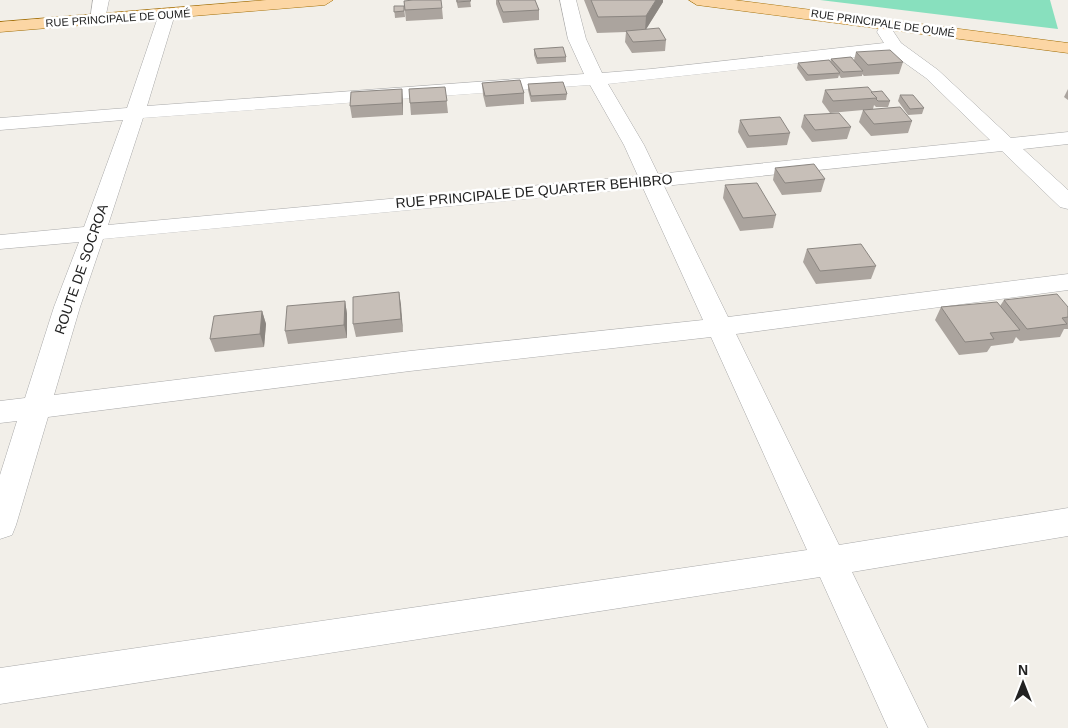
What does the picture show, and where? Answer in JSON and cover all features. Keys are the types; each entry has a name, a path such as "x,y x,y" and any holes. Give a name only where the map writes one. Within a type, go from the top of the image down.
{"main road":[{"name":"RUE PRINCIPALE DE OUMÉ","path":"0,27 325,0"},
{"name":"RUE PRINCIPALE DE OUMÉ","path":"697,0 1068,48"}],"street":[{"path":"98,20 102,0"},
{"path":"568,0 569,15 578,43 594,78 614,107 651,181 721,326 908,728"},
{"name":"ROUTE DE SOCROA","path":"0,525 93,233 167,14"},
{"path":"882,23 888,40 895,47 932,74 1009,144 1068,202"},
{"path":"0,124 134,114 276,100 689,72 895,47"},
{"name":"RUE PRINCIPALE DE QUARTER BEHIBRO","path":"0,242 651,181 1068,138"},
{"path":"0,412 410,360 721,326 1068,282"},
{"path":"0,686 831,561 1068,522"}],"green space":[{"path":"820,0 1050,0 1058,29"}],"building":[{"path":"441,0 442,8 405,10 404,1"},
{"path":"457,0 470,0 471,1 457,2"},
{"path":"498,0 535,0 539,10 503,12"},
{"path":"591,0 656,0 646,16 598,17"},
{"path":"394,6 404,6 404,11 394,12"},
{"path":"659,28 666,40 633,42 626,31"},
{"path":"563,47 566,57 537,58 534,49"},
{"path":"890,50 903,62 868,65 856,52"},
{"path":"851,57 863,71 843,72 831,59"},
{"path":"829,60 840,73 808,75 798,63"},
{"path":"520,80 524,93 485,96 482,83"},
{"path":"563,82 567,94 531,96 528,84"},
{"path":"445,87 447,101 410,103 409,89"},
{"path":"868,87 877,98 833,101 825,90"},
{"path":"402,89 402,103 350,106 351,92"},
{"path":"882,91 890,101 878,101 871,92"},
{"path":"900,95 913,95 924,108 910,109"},
{"path":"900,107 912,121 874,124 863,110"},
{"path":"839,113 851,127 815,130 804,115"},
{"path":"780,117 790,133 749,136 740,120"},
{"path":"814,164 825,179 785,183 775,168"},
{"path":"757,183 776,215 743,218 725,185"},
{"path":"861,244 876,266 820,271 807,249"},
{"path":"399,292 401,319 353,324 353,297"},
{"path":"1057,294 1068,307 1068,317 1062,318 1067,324 1027,329 1004,300"},
{"path":"345,301 344,325 285,331 287,306"},
{"path":"997,302 1020,330 990,333 994,339 965,342 941,307"},
{"path":"262,311 260,334 210,339 214,316"}]}
